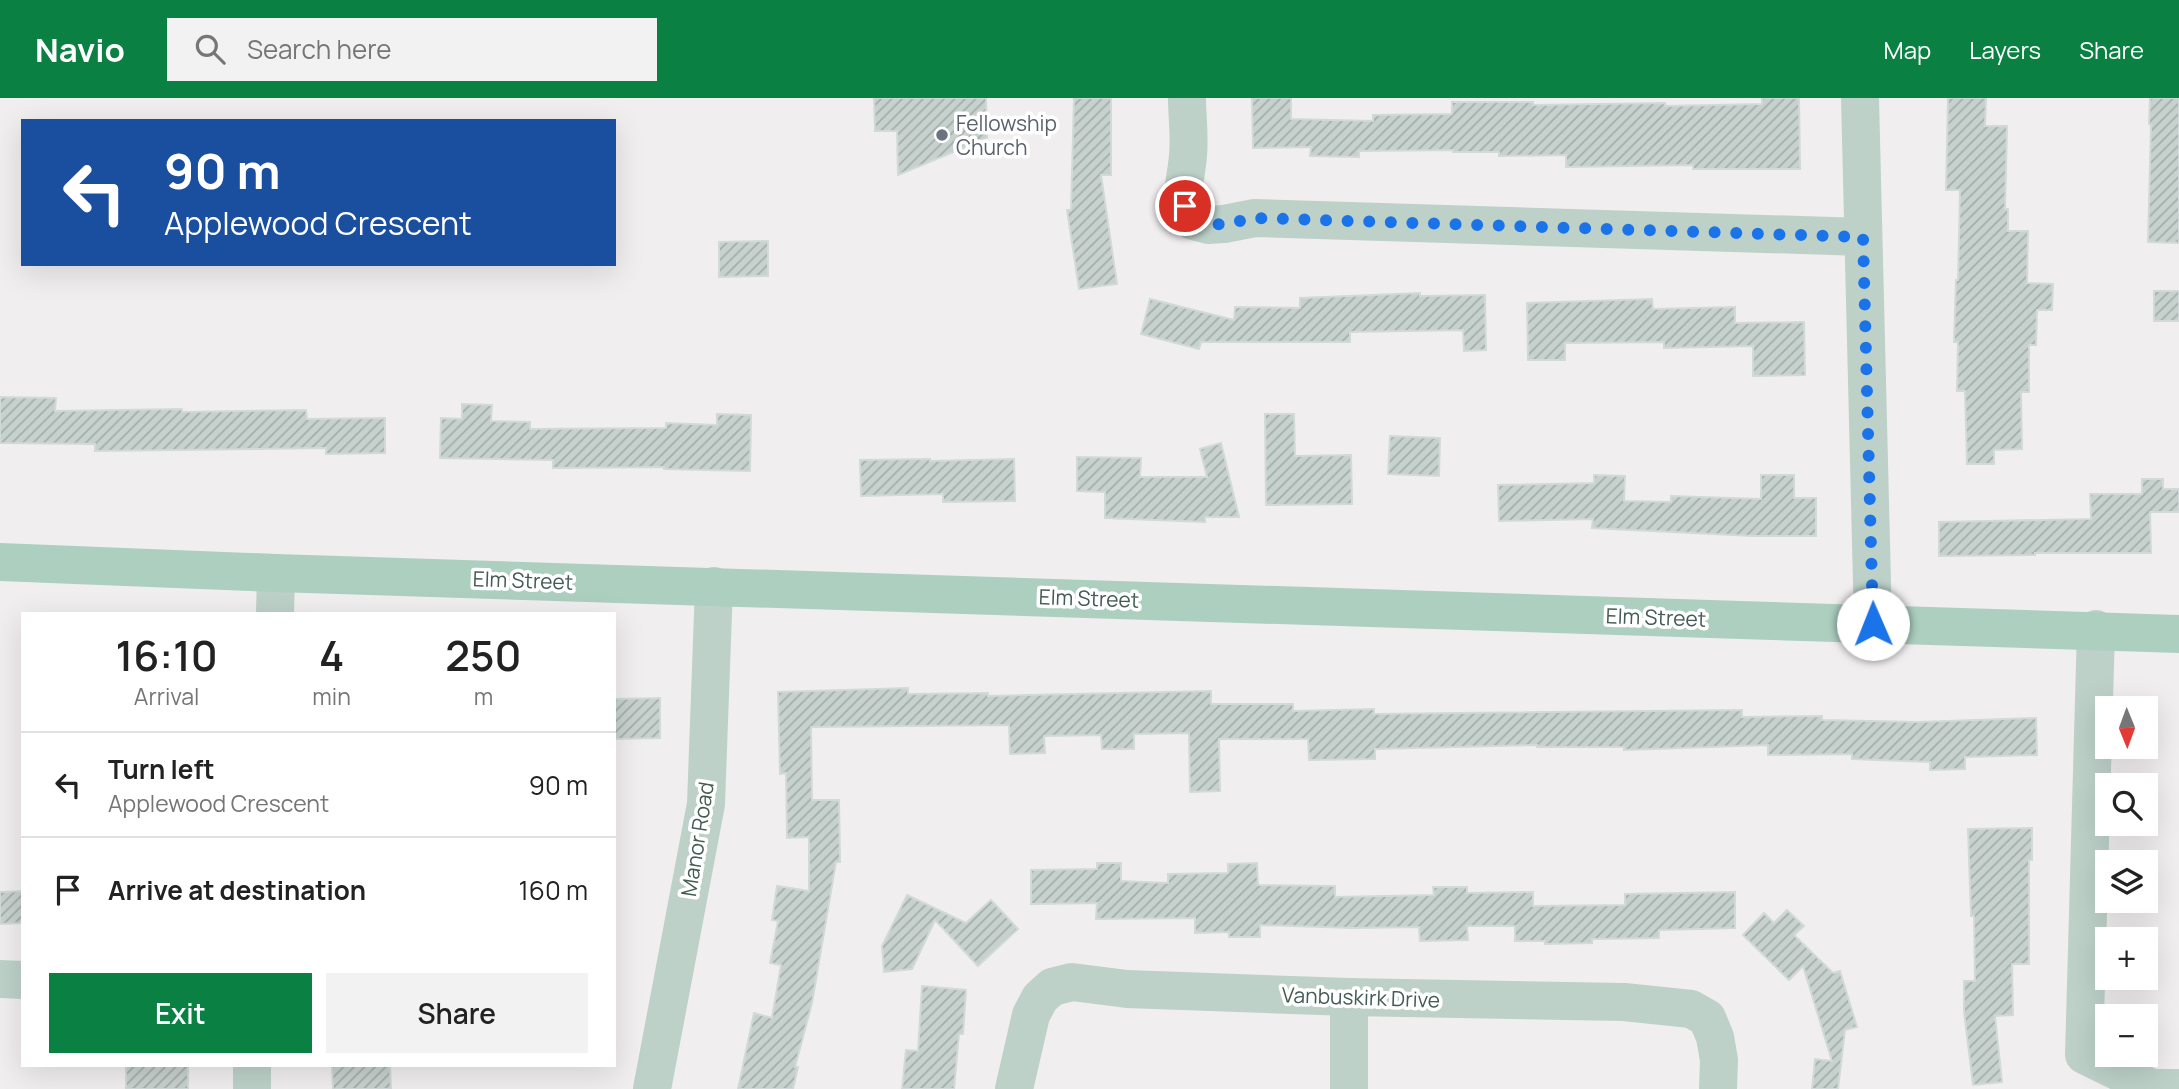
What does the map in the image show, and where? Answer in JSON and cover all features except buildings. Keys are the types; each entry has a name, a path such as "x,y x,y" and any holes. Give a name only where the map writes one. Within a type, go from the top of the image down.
{"main road":[{"name":"Elm Street","path":"0,562 276,573 2095,629 2179,634"}],"street":[{"path":"1187,98 1188,155 1183,189 1185,206 1193,221 1208,225 1255,218 1863,237"},
{"path":"1860,98 1873,624"},
{"path":"275,612 276,573"},
{"name":"Manor Road","path":"652,1089 706,804 713,586"},
{"path":"2095,629 2084,1055 2152,1088 2179,1088"},
{"path":"0,979 21,980"},
{"name":"Vanbuskirk Drive","path":"1014,1089 1031,1015 1040,998 1052,987 1072,982 1127,989 1349,998 1624,1002 1691,1009 1707,1018 1715,1037 1719,1060 1717,1089"},
{"path":"1349,998 1349,1089"},
{"path":"251,1089 252,1067"}],"place":[{"name":"Fellowship Church","path":"942,135"}],"route":[{"path":"1185,206 1193,221 1208,225 1255,218 1863,237 1873,624"}]}
